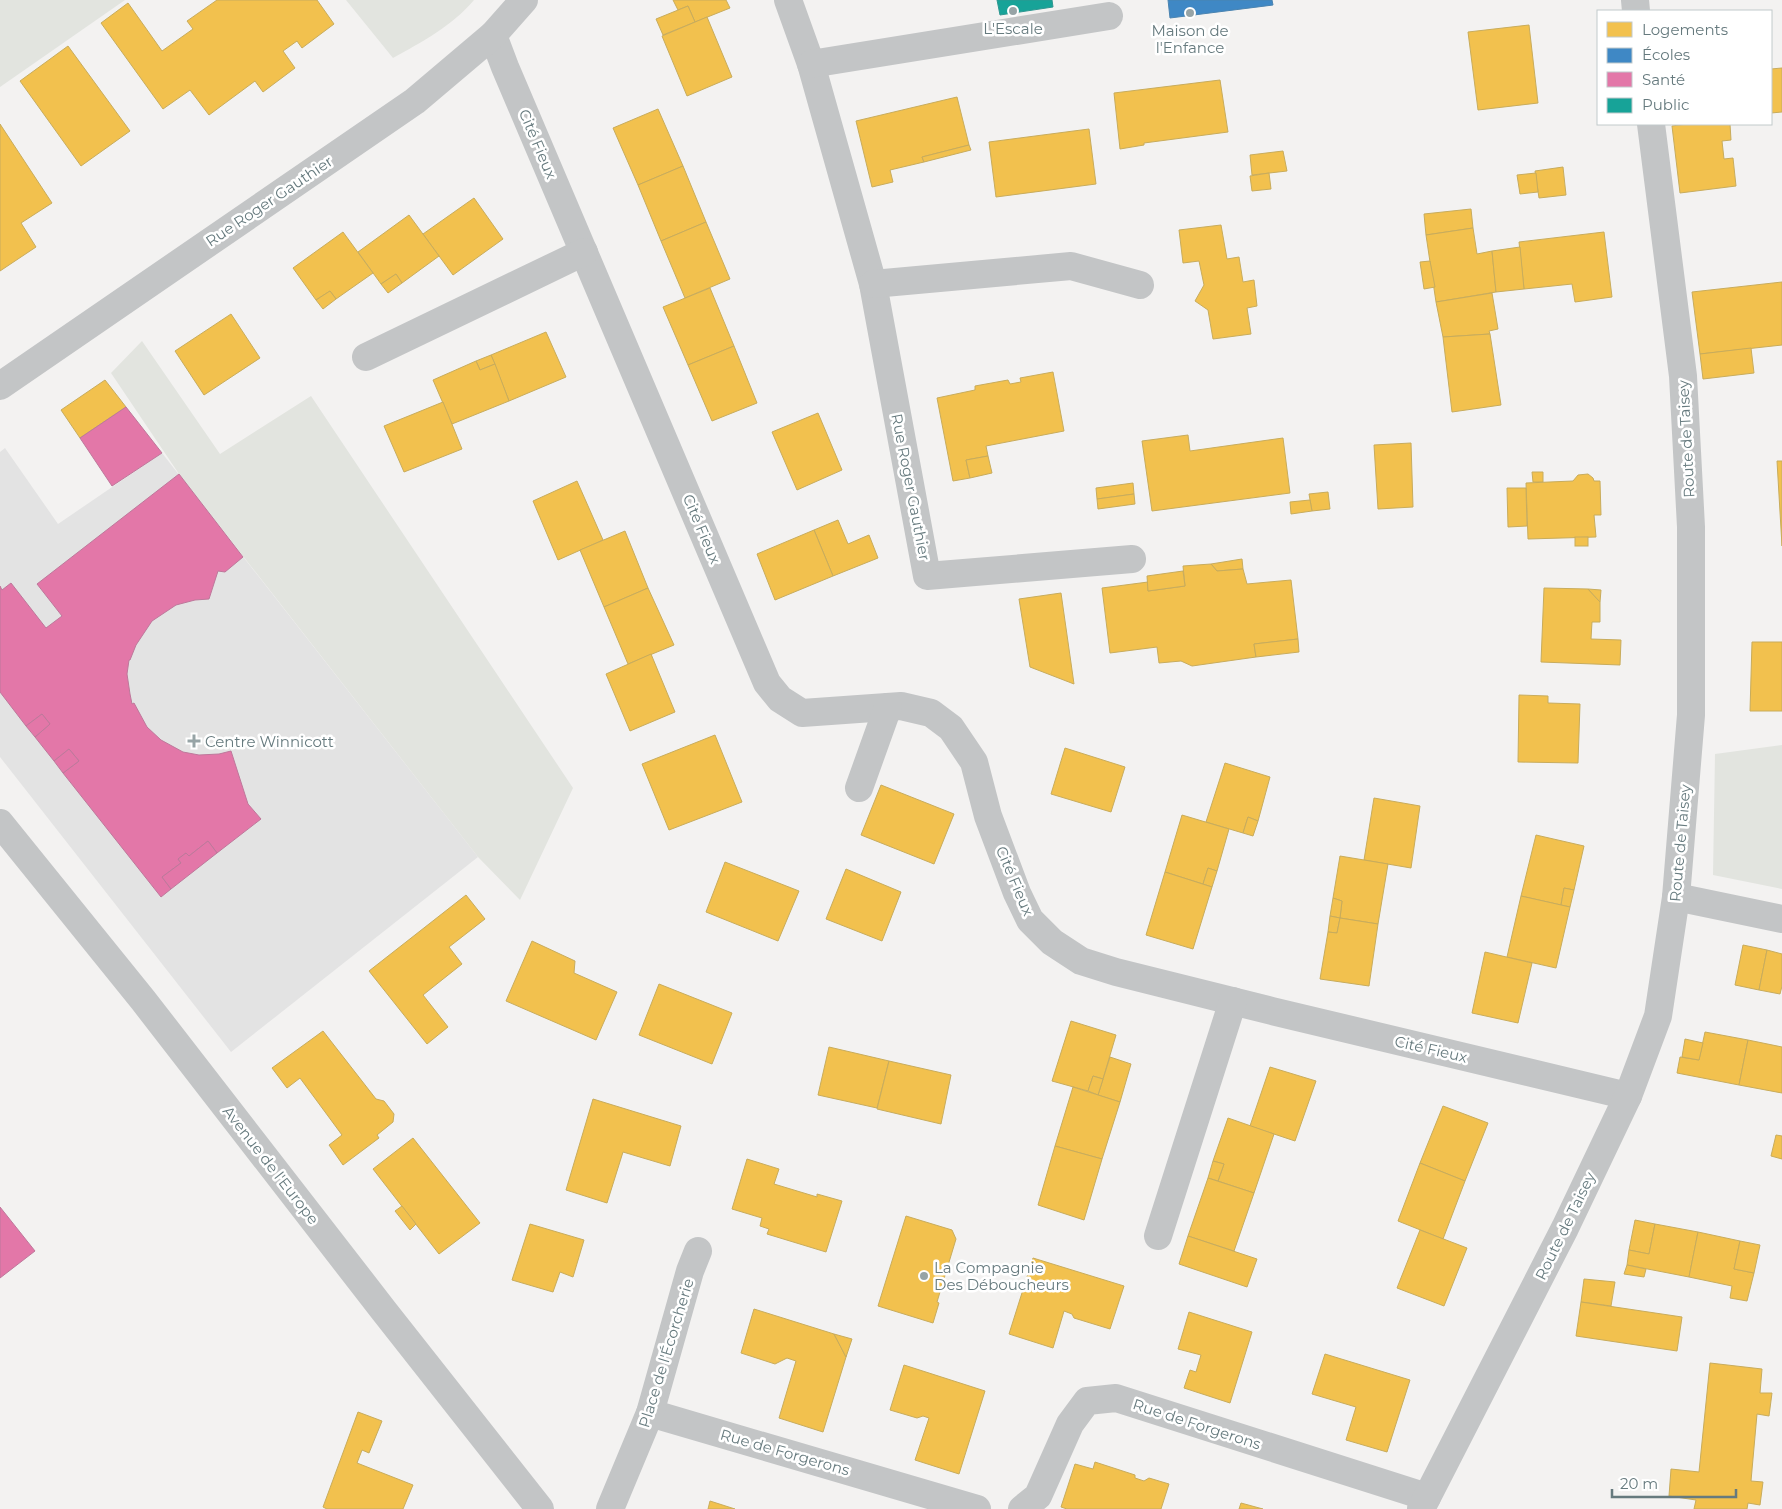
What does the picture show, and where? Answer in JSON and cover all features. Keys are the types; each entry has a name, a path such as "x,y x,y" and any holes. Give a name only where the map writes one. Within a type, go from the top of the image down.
{"street":[{"name":"Rue Roger Gauthier","path":"0,386 415,101 493,35 524,0"},
{"name":"Rue Roger Gauthier","path":"788,0 811,64 873,284 928,576 1132,559"},
{"path":"811,64 1110,16"},
{"name":"Cité Fieux","path":"493,35 767,683 780,699 802,713 901,706 930,713 951,728 974,762 988,816 1017,893 1030,920 1052,942 1081,961 1116,972 1233,1001 1628,1096"},
{"name":"Route de Taisey","path":"1424,1503 1565,1228 1628,1096 1658,1016 1676,897 1691,715 1691,527 1683,376 1651,125"},
{"path":"366,358 584,252"},
{"path":"873,284 1071,266 1140,284"},
{"path":"859,788 888,708"},
{"name":"Avenue de l'Europe","path":"0,823 143,1000 384,1312 540,1509"},
{"path":"1676,897 1782,919"},
{"path":"1158,1236 1233,1001"},
{"name":"Place de l'Écorcherie","path":"610,1509 650,1413 690,1271 698,1251"},
{"name":"Rue de Forgerons","path":"1022,1509 1038,1496 1070,1424 1087,1401 1116,1398 1424,1503"},
{"name":"Rue de Forgerons","path":"650,1413 978,1509"}],"shaded area":[{"path":"0,0 125,0 0,87"},
{"path":"346,0 474,0 446,26 393,58"},
{"path":"142,341 220,454 311,396 573,788 520,900 478,857 179,474 111,373"},
{"name":"Centre Winnicott","path":"5,448 58,524 162,453 478,857 231,1052 0,757 0,452"},
{"path":"1782,745 1782,889 1713,875 1715,754"}],"building: Logements":[{"path":"217,0 317,0 334,24 302,48 297,41 283,51 295,68 263,92 255,81 209,115 190,90 163,109 101,23 128,3 162,51 193,29 187,21"},
{"path":"673,0 726,0 730,8 695,22 688,6 678,10"},
{"path":"688,6 695,22 663,35 656,19"},
{"path":"707,17 732,77 687,96 662,36"},
{"path":"1529,25 1538,103 1478,110 1468,32"},
{"path":"68,46 130,131 81,166 20,81"},
{"path":"1782,68 1782,112 1772,113 1772,69"},
{"path":"1220,80 1228,132 1144,143 1144,145 1120,149 1114,93"},
{"path":"957,97 969,145 922,157 924,162 890,170 893,182 872,187 856,121"},
{"path":"658,109 683,166 638,185 613,128"},
{"path":"0,124 52,203 21,223 36,247 0,271"},
{"path":"1730,125 1731,140 1722,141 1724,159 1733,158 1736,186 1680,193 1672,126"},
{"path":"1089,129 1096,184 996,197 989,142"},
{"path":"969,145 971,150 924,162 922,157"},
{"path":"1283,151 1287,171 1252,175 1250,155"},
{"path":"683,166 706,222 661,241 638,185"},
{"path":"1563,167 1566,195 1539,198 1535,171"},
{"path":"1269,173 1271,189 1252,191 1250,176"},
{"path":"1536,173 1538,192 1520,194 1517,175"},
{"path":"474,198 503,239 453,275 423,234"},
{"path":"1471,209 1473,228 1426,235 1424,214"},
{"path":"409,215 439,256 402,283 396,274 381,284 358,252"},
{"path":"706,222 730,279 685,298 661,241"},
{"path":"1221,225 1227,259 1239,257 1243,282 1254,280 1257,306 1247,308 1251,334 1213,339 1208,310 1195,301 1204,285 1199,261 1183,263 1179,230"},
{"path":"1473,228 1477,254 1492,251 1496,292 1436,302 1426,235"},
{"path":"343,232 373,273 336,299 330,291 316,300 293,268"},
{"path":"1604,232 1612,297 1575,302 1572,284 1524,289 1519,242"},
{"path":"1520,247 1524,289 1496,292 1492,251"},
{"path":"1430,261 1435,287 1424,289 1420,262"},
{"path":"396,274 402,283 388,293 381,284"},
{"path":"1782,282 1782,345 1700,354 1692,292"},
{"path":"710,288 734,346 688,365 663,307"},
{"path":"330,291 336,299 323,309 316,300"},
{"path":"1492,293 1498,329 1489,331 1490,334 1443,337 1436,302"},
{"path":"231,314 260,358 204,395 175,351"},
{"path":"546,332 566,377 509,401 491,355"},
{"path":"1490,334 1501,405 1452,412 1443,337"},
{"path":"734,346 757,403 712,421 688,365"},
{"path":"1751,348 1754,373 1703,379 1700,354"},
{"path":"491,355 495,364 480,370 476,361"},
{"path":"476,361 480,370 495,364 509,401 452,424 433,380"},
{"path":"1053,372 1064,431 986,446 988,456 966,460 970,478 953,481 937,398 975,390 975,386 1008,380 1010,384 1021,382 1020,378"},
{"path":"105,380 126,407 80,438 61,410"},
{"path":"443,402 462,449 404,472 384,426"},
{"path":"818,413 842,470 797,490 772,432"},
{"path":"1188,435 1190,451 1283,438 1290,493 1152,511 1142,441"},
{"path":"1411,443 1413,507 1378,509 1374,445"},
{"path":"988,456 992,473 970,478 966,460"},
{"path":"1777,461 1782,461 1782,546"},
{"path":"1532,472 1543,472 1543,482 1533,482"},
{"path":"1588,474 1594,481 1600,481 1601,515 1594,515 1596,537 1528,539 1526,483 1573,481 1578,475"},
{"path":"577,481 603,540 558,560 533,501"},
{"path":"1133,483 1134,494 1097,499 1096,488"},
{"path":"1507,488 1526,488 1527,526 1508,527"},
{"path":"1328,492 1330,509 1312,511 1309,494"},
{"path":"1134,494 1135,504 1098,509 1097,499"},
{"path":"1310,500 1312,511 1291,514 1290,502"},
{"path":"838,520 848,544 869,535 878,558 833,576 814,530"},
{"path":"814,530 833,576 775,600 757,554"},
{"path":"625,531 648,588 604,607 580,550"},
{"path":"1575,537 1588,537 1588,546 1575,546"},
{"path":"1242,559 1243,569 1217,571 1211,564"},
{"path":"1211,564 1217,571 1243,569 1247,584 1291,580 1298,639 1254,644 1256,657 1192,666 1181,661 1159,663 1157,647 1110,653 1102,588 1148,582 1148,591 1185,586 1183,566"},
{"path":"1183,571 1185,586 1148,591 1147,576"},
{"path":"648,588 674,645 628,664 604,607"},
{"path":"1544,588 1588,589 1600,602 1600,622 1592,622 1591,639 1621,640 1620,665 1541,662"},
{"path":"1588,589 1601,590 1600,602"},
{"path":"1061,593 1074,684 1030,667 1019,599"},
{"path":"1298,639 1299,652 1256,657 1254,644"},
{"path":"1752,642 1782,642 1782,711 1750,711"},
{"path":"651,654 675,712 630,731 606,674"},
{"path":"1519,695 1548,696 1548,703 1580,704 1578,763 1518,762"},
{"path":"715,735 742,802 669,830 642,764"},
{"path":"1065,748 1125,767 1111,812 1051,794"},
{"path":"1225,763 1270,777 1258,821 1248,817 1243,833 1206,822"},
{"path":"881,785 954,814 934,864 861,835"},
{"path":"1374,798 1420,806 1411,868 1364,860"},
{"path":"1182,815 1229,829 1217,871 1208,868 1203,884 1165,872"},
{"path":"1248,817 1258,821 1253,836 1243,833"},
{"path":"1536,835 1584,846 1574,890 1564,888 1561,905 1521,896"},
{"path":"1340,856 1388,864 1378,924 1340,918 1342,901 1333,898"},
{"path":"725,862 799,891 778,941 706,912"},
{"path":"1208,868 1217,871 1212,887 1203,884"},
{"path":"846,869 901,892 882,941 826,919"},
{"path":"1165,872 1212,887 1193,949 1146,935"},
{"path":"1564,888 1574,890 1570,907 1561,905"},
{"path":"466,895 485,919 449,947 462,964 423,995 448,1027 427,1044 369,971"},
{"path":"1521,896 1570,907 1556,968 1507,957"},
{"path":"1333,898 1342,901 1340,918 1330,916"},
{"path":"1330,916 1340,918 1337,933 1328,932"},
{"path":"1340,918 1378,924 1369,986 1320,979 1328,932 1337,933"},
{"path":"532,941 575,961 574,973 617,992 596,1040 506,1001"},
{"path":"1743,945 1767,950 1759,990 1735,985"},
{"path":"1767,950 1782,954 1782,986 1780,994 1759,990"},
{"path":"1485,952 1532,963 1518,1023 1472,1013"},
{"path":"659,984 732,1013 712,1064 639,1035"},
{"path":"1071,1021 1116,1035 1103,1079 1093,1076 1088,1091 1052,1081"},
{"path":"323,1031 376,1099 384,1101 394,1114 393,1122 377,1135 379,1138 343,1165 329,1145 342,1135 300,1078 287,1088 272,1068"},
{"path":"1705,1032 1748,1040 1739,1085 1677,1073 1680,1057 1699,1060"},
{"path":"1685,1039 1703,1043 1699,1060 1682,1057"},
{"path":"1748,1040 1782,1047 1782,1093 1739,1085"},
{"path":"829,1047 889,1061 877,1108 818,1095"},
{"path":"1110,1057 1131,1064 1120,1102 1098,1095"},
{"path":"889,1061 951,1075 941,1124 877,1109"},
{"path":"1270,1067 1316,1081 1295,1141 1250,1126"},
{"path":"1093,1076 1103,1079 1098,1095 1088,1091"},
{"path":"1073,1087 1120,1102 1102,1159 1055,1146"},
{"path":"593,1099 681,1126 670,1166 623,1152 607,1203 566,1190"},
{"path":"1443,1106 1488,1123 1465,1181 1420,1163"},
{"path":"1228,1118 1274,1134 1254,1193 1218,1181 1224,1164 1213,1161"},
{"path":"1776,1135 1782,1136 1782,1159 1771,1156"},
{"path":"413,1138 480,1223 439,1254 373,1169"},
{"path":"1055,1146 1102,1159 1084,1220 1038,1205"},
{"path":"747,1159 779,1169 774,1184 817,1197 817,1194 842,1201 826,1252 767,1234 769,1229 760,1226 762,1218 732,1209"},
{"path":"1213,1161 1224,1164 1218,1181 1208,1178"},
{"path":"1420,1163 1465,1181 1443,1239 1398,1221"},
{"path":"1208,1178 1254,1193 1234,1251 1188,1236"},
{"path":"402,1206 416,1224 410,1230 395,1211"},
{"path":"906,1216 952,1230 956,1239 937,1302 939,1303 933,1323 878,1306"},
{"path":"1635,1220 1655,1224 1649,1254 1629,1250"},
{"path":"530,1224 584,1240 573,1277 560,1272 553,1292 512,1280"},
{"path":"1655,1224 1698,1232 1689,1277 1627,1265 1629,1250 1649,1254"},
{"path":"1420,1230 1467,1248 1444,1306 1397,1288"},
{"path":"1698,1232 1740,1241 1734,1269 1754,1273 1747,1301 1730,1298 1732,1286 1689,1277"},
{"path":"1188,1236 1257,1259 1247,1287 1179,1264"},
{"path":"1740,1241 1760,1245 1754,1273 1734,1269"},
{"path":"1033,1258 1124,1286 1110,1329 1074,1318 1072,1314 1064,1311 1053,1348 1009,1334"},
{"path":"1627,1265 1646,1269 1644,1277 1624,1274"},
{"path":"1584,1279 1615,1282 1611,1306 1581,1302"},
{"path":"1581,1302 1682,1317 1677,1351 1576,1336"},
{"path":"754,1309 834,1334 846,1357 823,1432 779,1418 796,1361 787,1358 775,1364 741,1353"},
{"path":"1189,1312 1252,1332 1230,1403 1184,1388 1190,1370 1196,1372 1201,1355 1178,1349"},
{"path":"834,1334 852,1339 846,1357"},
{"path":"1325,1354 1410,1380 1387,1452 1346,1440 1356,1407 1312,1394"},
{"path":"1710,1363 1762,1369 1760,1393 1772,1393 1769,1416 1757,1414 1751,1481 1763,1482 1760,1505 1748,1503 1747,1509 1694,1509 1696,1500 1669,1496 1671,1469 1699,1472"},
{"path":"904,1365 985,1391 959,1474 915,1460 929,1418 923,1416 917,1418 890,1410"},
{"path":"358,1412 382,1421 369,1453 362,1450 357,1463 413,1485 403,1509 327,1509 323,1507"},
{"path":"1095,1462 1135,1475 1135,1478 1144,1481 1149,1478 1169,1484 1161,1509 1067,1509 1061,1507 1075,1464 1093,1469"},
{"path":"710,1501 735,1509 708,1509"},
{"path":"1241,1503 1263,1509 1239,1509"}],"building: Écoles":[{"name":"Maison de l'Enfance","path":"1168,0 1272,0 1273,5 1170,18"}],"building: Santé":[{"path":"126,407 162,453 112,486 80,438"},
{"path":"179,474 243,557 225,572 218,571 209,599 195,600 176,605 152,621 136,645 129,660 127,674 132,704 134,703 147,727 161,740 183,752 199,755 231,751 248,804 261,819 217,853 208,841 189,856 186,853 178,859 181,863 162,877 171,889 161,897 63,773 79,761 69,749 54,761 35,737 50,724 42,714 26,726 0,692 0,586 2,590 11,583 46,628 62,616 37,584"},
{"path":"42,714 50,724 35,737 26,726"},
{"path":"69,749 79,761 63,773 54,761"},
{"path":"208,841 217,853 171,889 162,877 181,863 178,859 186,853 189,856"},
{"path":"0,1207 35,1251 0,1278"}],"building: Public":[{"name":"L'Escale","path":"997,0 1052,0 1053,7 1000,15"}],"place":[{"name":"L'Escale","path":"1013,11"},
{"name":"Maison de l'Enfance","path":"1190,13"},
{"name":"Centre Winnicott","path":"194,741"},
{"name":"La Compagnie Des Déboucheurs","path":"924,1276"}]}
